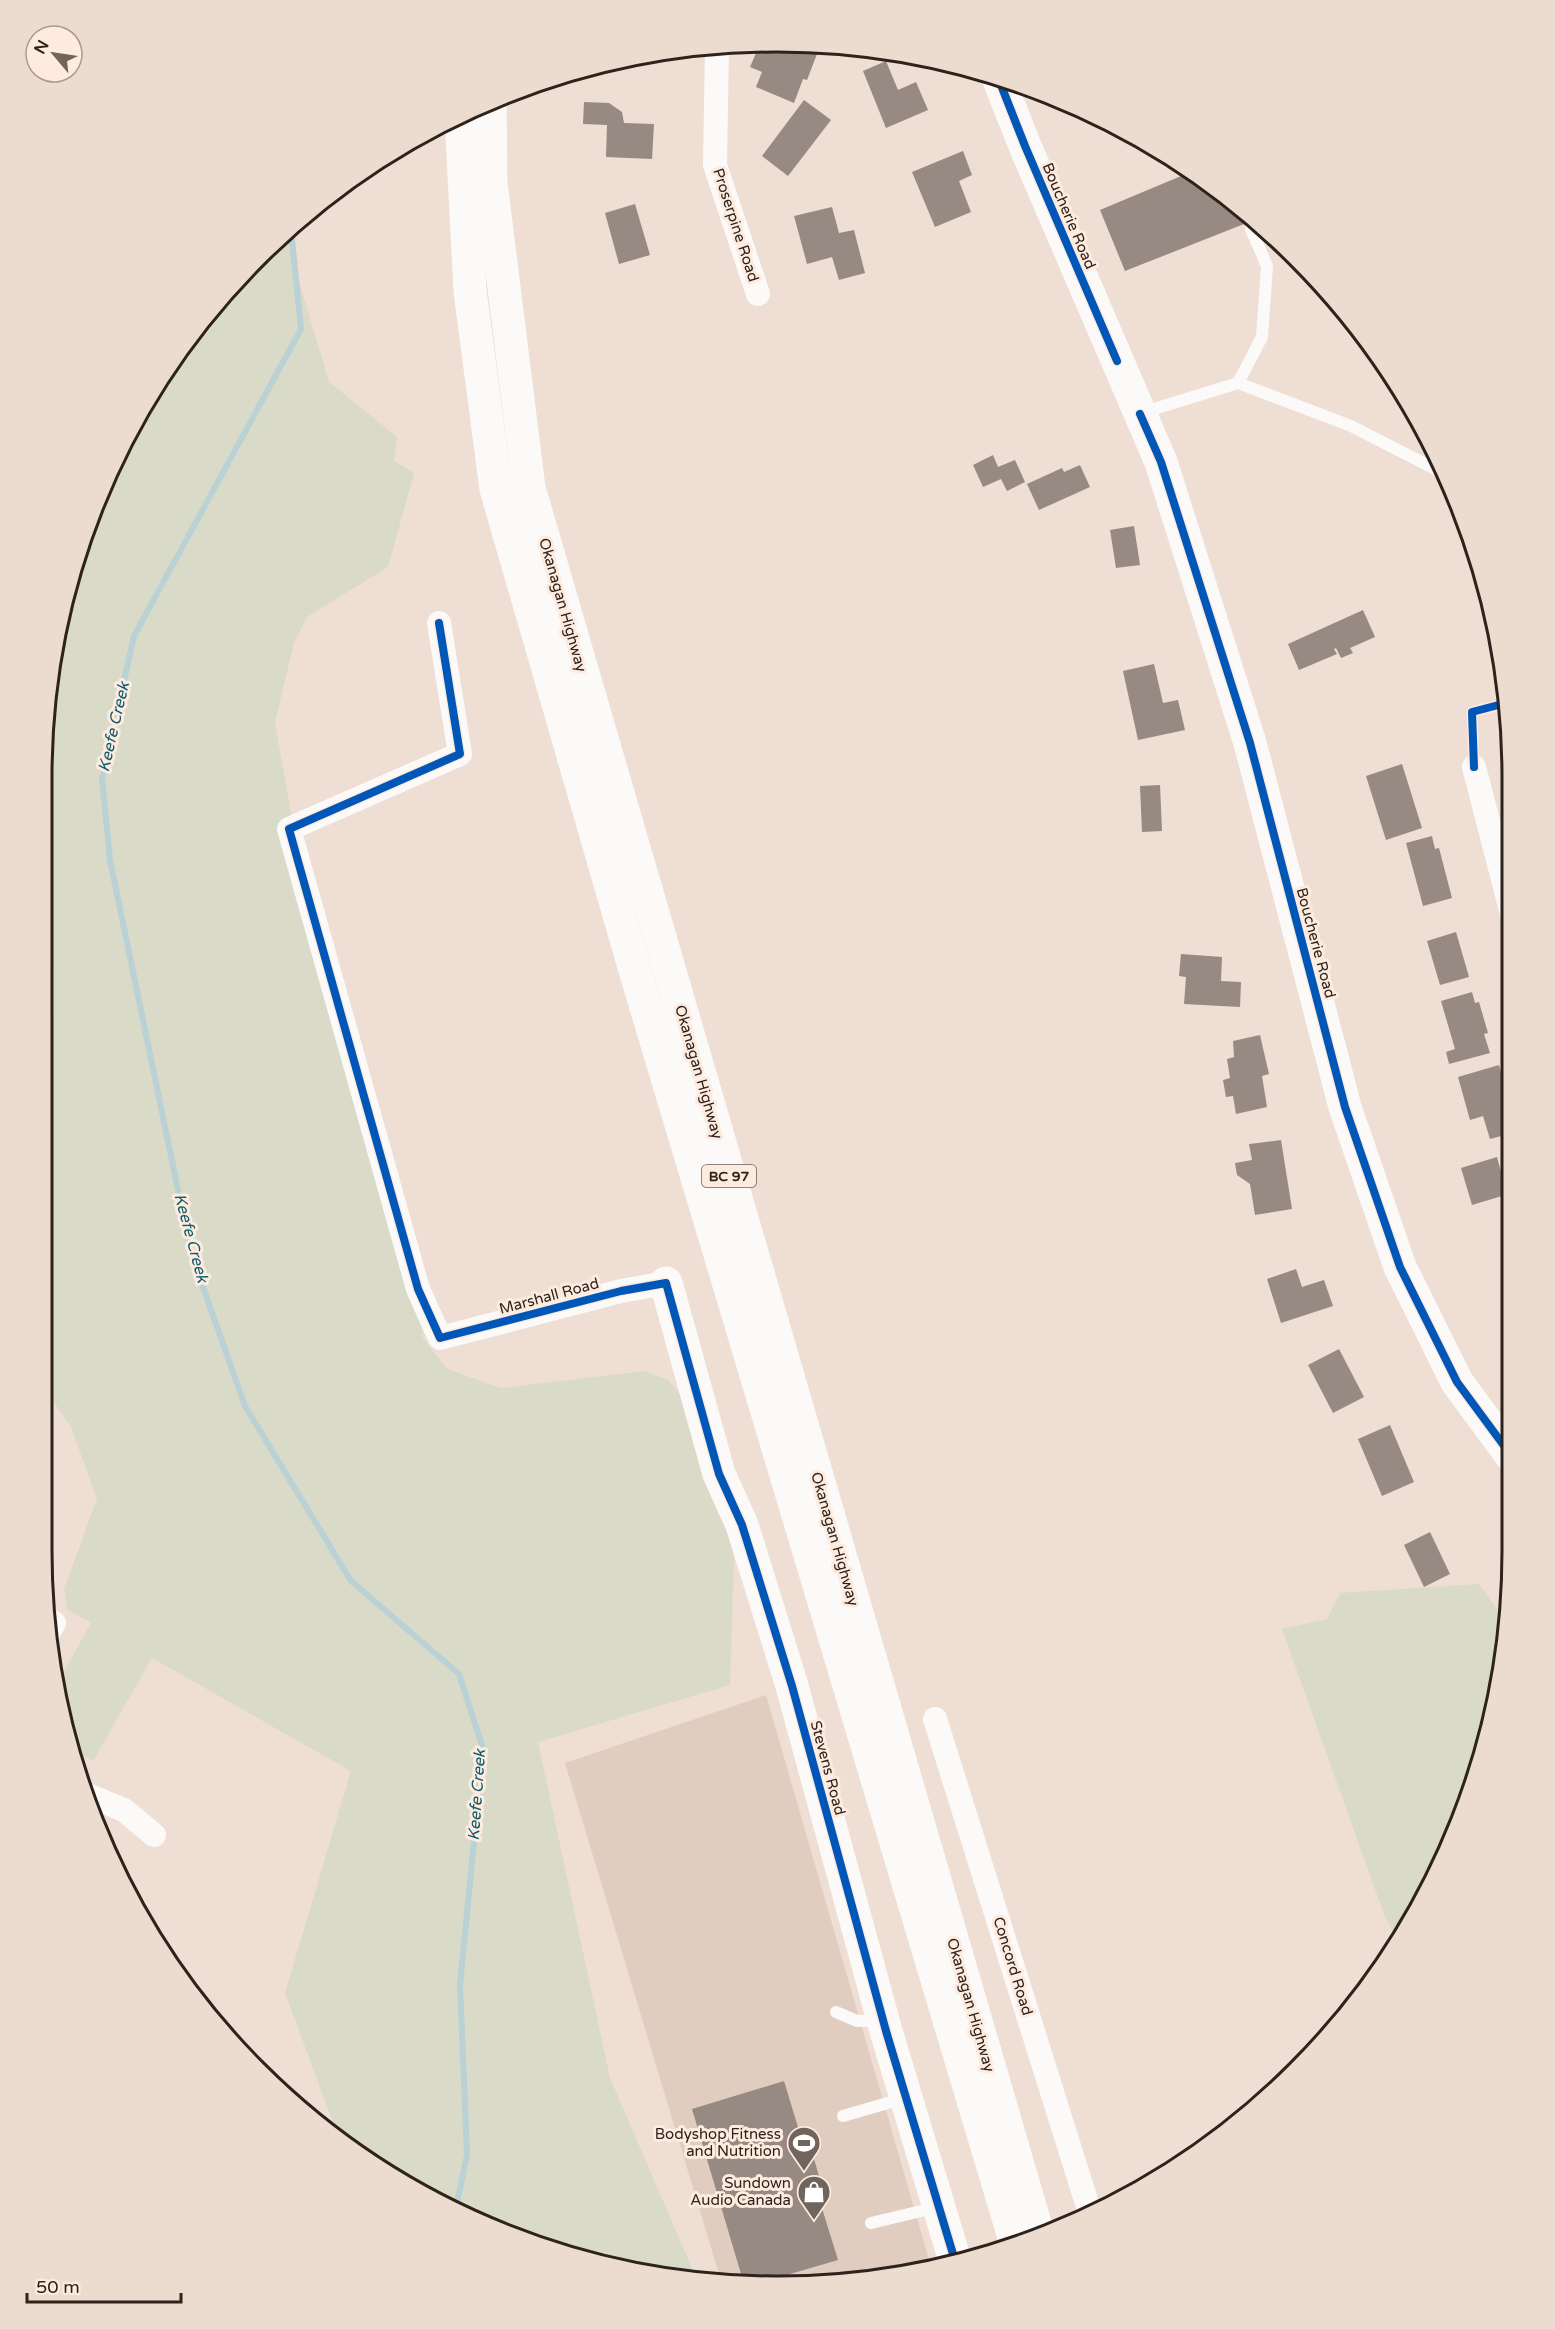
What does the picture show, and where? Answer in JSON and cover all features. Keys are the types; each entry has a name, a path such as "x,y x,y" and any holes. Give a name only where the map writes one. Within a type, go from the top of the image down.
{"main road":[{"name":"Boucherie Road","path":"1002,88 1161,462 1250,743 1345,1107 1397,1256 1456,1382 1502,1443"},
{"name":"Okanagan Highway","path":"490,112 491,183 529,488 1036,2228"},
{"name":"Okanagan Highway","path":"461,125 470,291 496,489 637,977 1014,2237"},
{"name":"Stevens Road","path":"666,1283 719,1474 742,1525 792,1686 906,2098 953,2255"}],"street":[{"name":"Proserpine Road","path":"717,55 715,165 758,294"},
{"name":"Marshall Road","path":"439,622 460,754 289,829 418,1289 440,1338 621,1291 666,1283"},
{"path":"1474,767 1502,875"},
{"name":"Concord Road","path":"935,1719 1088,2206"},
{"path":"96,1798 124,1810 154,1835"}],"lane":[{"path":"1238,383 1262,337 1267,266 1251,229"},
{"path":"1140,414 1238,383 1351,426 1433,468"},
{"path":"836,2012 857,2021 884,2020"},
{"path":"843,2116 906,2098"},
{"path":"871,2223 939,2207"}],"shaded area":[{"path":"766,1695 929,2261 825,2275 778,2277 719,2274 565,1763"}],"green space":[{"path":"290,241 291,255 329,382 397,437 394,461 414,473 388,567 307,617 294,643 275,722 290,809 415,1271 423,1338 447,1369 501,1388 644,1371 668,1380 715,1436 734,1557 730,1685 538,1742 610,2078 693,2271 636,2263 590,2252 500,2221 457,2202 415,2179 334,2126 285,1993 351,1771 152,1658 93,1761 82,1755 63,1673 91,1623 67,1609 64,1589 97,1499 71,1427 52,1400 52,778 54,730 66,636 91,544 127,457 150,415 202,336 232,299"},
{"path":"1479,1584 1500,1613 1489,1693 1464,1785 1428,1872 1394,1932 1385,1917 1282,1629 1327,1619 1340,1593"}],"building":[{"path":"756,53 817,54 807,80 803,79 794,103 756,87 762,72 750,67"},
{"path":"886,61 898,90 916,82 928,110 886,128 863,71"},
{"path":"804,100 831,120 788,176 762,156"},
{"path":"584,102 609,103 622,112 624,123 654,124 652,159 606,157 607,125 583,124"},
{"path":"963,151 972,175 959,181 971,212 935,227 912,172"},
{"path":"1181,176 1219,202 1244,224 1125,271 1100,210"},
{"path":"635,204 650,255 619,264 605,213"},
{"path":"832,207 839,233 854,230 865,273 839,280 832,257 807,264 794,216"},
{"path":"993,455 998,467 1015,460 1025,482 1007,491 1001,479 983,487 973,465"},
{"path":"1080,465 1090,487 1039,510 1027,484 1062,468 1064,472"},
{"path":"1134,526 1140,565 1116,568 1110,530"},
{"path":"1363,610 1375,637 1350,648 1353,653 1341,658 1336,648 1334,649 1337,654 1299,670 1288,644"},
{"path":"1154,664 1163,703 1178,700 1185,730 1138,740 1123,671"},
{"path":"1402,764 1422,828 1386,840 1366,776"},
{"path":"1160,785 1162,831 1142,832 1140,786"},
{"path":"1432,836 1435,849 1439,848 1452,898 1423,906 1406,843"},
{"path":"1456,932 1469,977 1440,985 1427,941"},
{"path":"1181,954 1222,957 1221,981 1241,982 1240,1007 1184,1004 1186,977 1179,976"},
{"path":"1472,992 1475,1003 1479,1002 1488,1033 1484,1034 1490,1053 1449,1064 1446,1052 1455,1049 1441,1001"},
{"path":"1260,1035 1269,1074 1262,1076 1267,1107 1236,1114 1233,1096 1226,1097 1223,1080 1230,1078 1227,1059 1234,1057 1233,1041"},
{"path":"1499,1065 1502,1076 1502,1136 1490,1139 1483,1116 1470,1120 1458,1077"},
{"path":"1281,1140 1292,1209 1255,1215 1250,1184 1237,1175 1235,1163 1252,1160 1249,1144"},
{"path":"1497,1157 1502,1176 1502,1196 1472,1205 1461,1168"},
{"path":"1296,1269 1302,1287 1324,1280 1333,1306 1281,1323 1267,1279"},
{"path":"1339,1349 1364,1397 1333,1413 1308,1365"},
{"path":"1390,1425 1414,1482 1382,1496 1358,1439"},
{"path":"1430,1532 1450,1574 1424,1587 1404,1545"},
{"path":"784,2081 804,2147 810,2145 823,2190 817,2192 838,2260 780,2277 741,2275 692,2109"}],"waterway":[{"name":"Keefe Creek","path":"292,239 301,329 134,636 102,779 110,860 191,1253 245,1406 351,1581 459,1674 483,1749 460,1985 467,2155 457,2202"}],"cycle path":[{"path":"1002,88 1117,361"},
{"path":"1140,414 1161,462 1250,743 1345,1107 1400,1267 1457,1382 1502,1443"},
{"path":"439,623 460,754 289,829 418,1289 440,1338 621,1291 666,1283 719,1474 742,1525 792,1686 886,2031 953,2255"},
{"path":"1474,767 1472,712 1498,705"}],"place":[{"name":"Bodyshop Fitness and Nutrition","path":"804,2172"},
{"name":"Sundown Audio Canada","path":"814,2221"}]}
